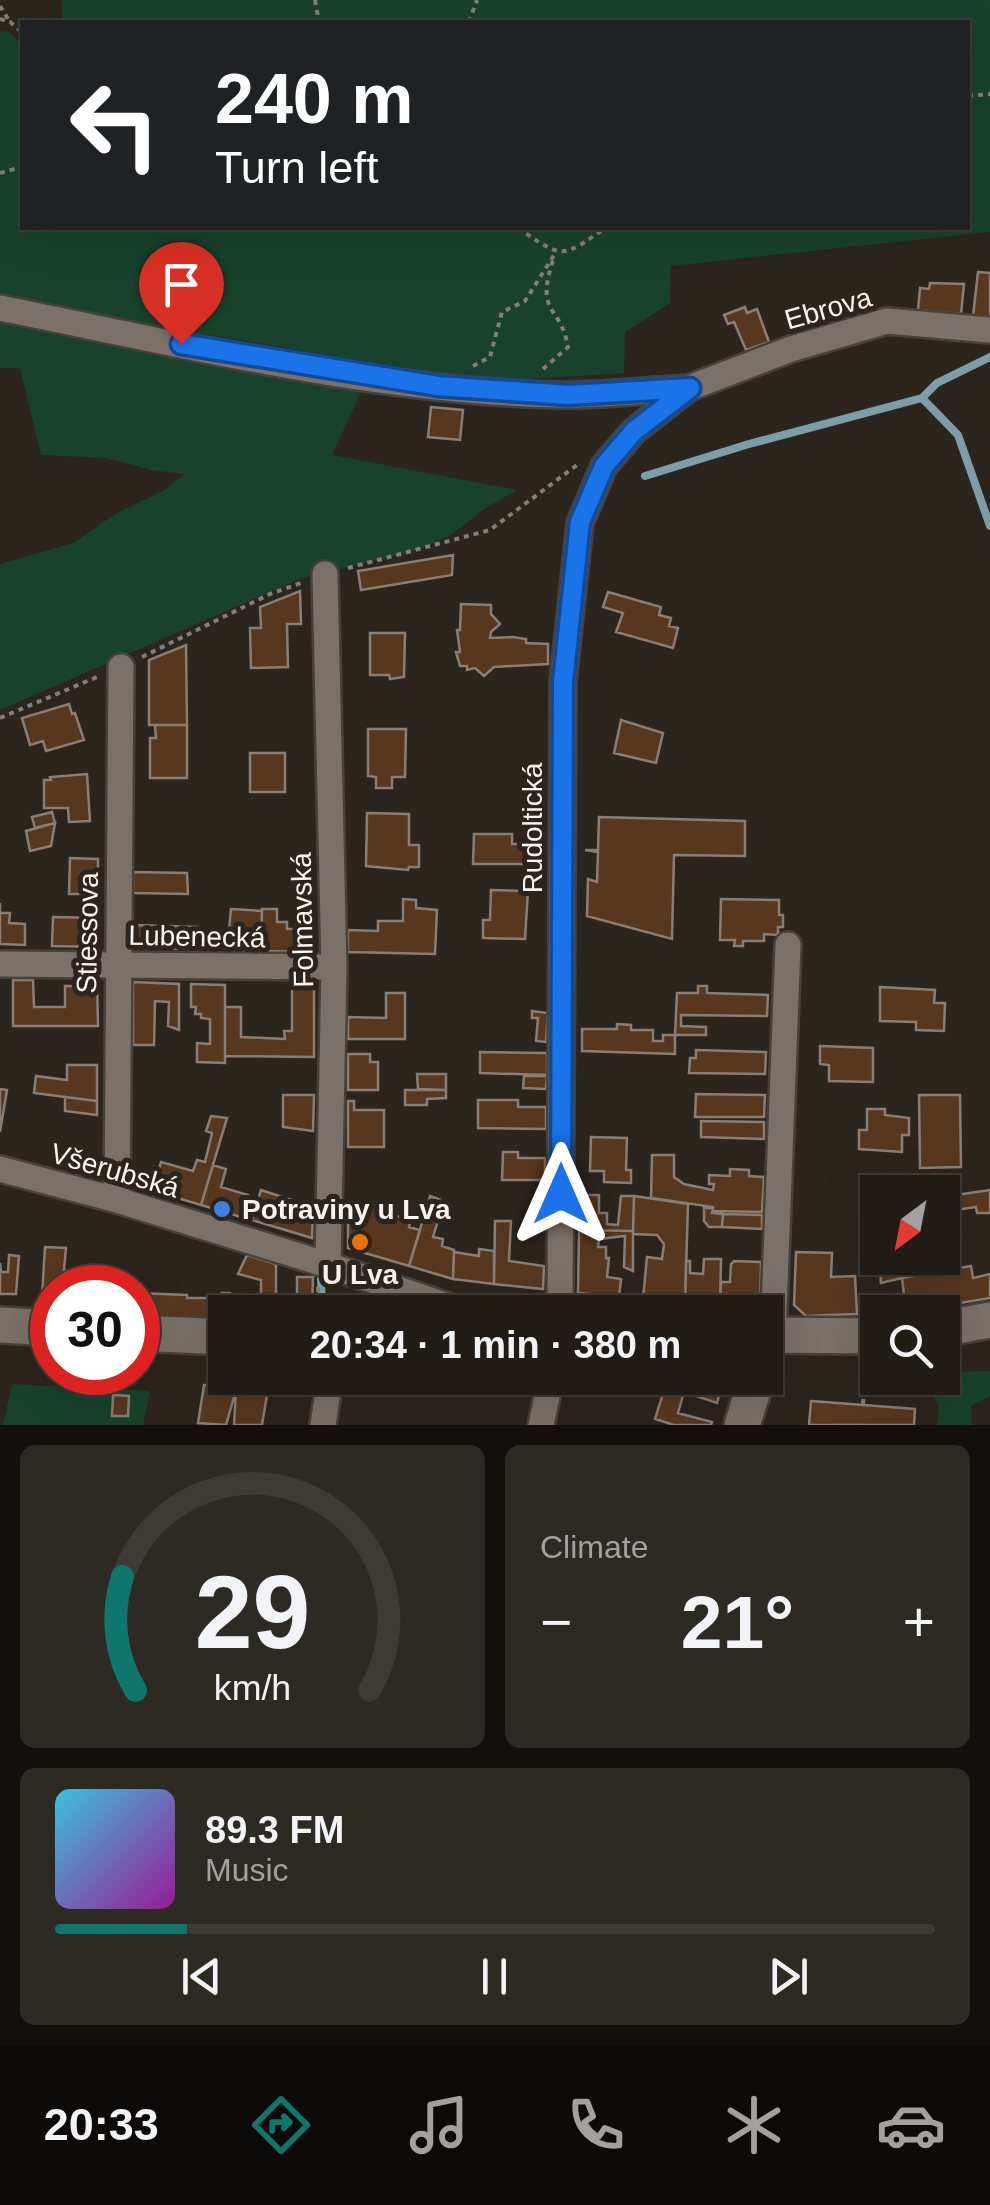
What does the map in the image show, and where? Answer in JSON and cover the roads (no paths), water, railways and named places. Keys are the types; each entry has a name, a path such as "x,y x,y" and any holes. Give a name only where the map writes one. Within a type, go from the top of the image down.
{"street":[{"path":"0,308 218,351 466,389 568,395 690,388"},
{"name":"Ebrova","path":"690,388 790,349 887,321 990,330"},
{"name":"Rudoltická","path":"560,1295 563,682 580,522 604,466 634,431 690,388"},
{"name":"Folmavská","path":"323,1275 334,968 324,574"},
{"name":"Stiessova","path":"117,1200 121,667"},
{"path":"770,1295 788,946"},
{"name":"Lubenecká","path":"0,964 334,968"},
{"name":"Všerubská","path":"0,1169 117,1200 323,1275 400,1295"},
{"path":"960,1326 990,1320"},
{"path":"0,1325 30,1327"},
{"path":"160,1333 208,1336"},
{"path":"783,1343 860,1348"},
{"path":"323,1425 327,1395"},
{"path":"541,1425 547,1395"},
{"path":"742,1425 752,1395"}],"waterway":[{"path":"990,357 937,383 922,398 958,435 990,526"},
{"path":"645,476 922,398"},
{"path":"321,1276 322,1295"}],"place":[{"name":"Potraviny u Lva","path":"222,1209"},
{"name":"U Lva","path":"360,1242"}]}
